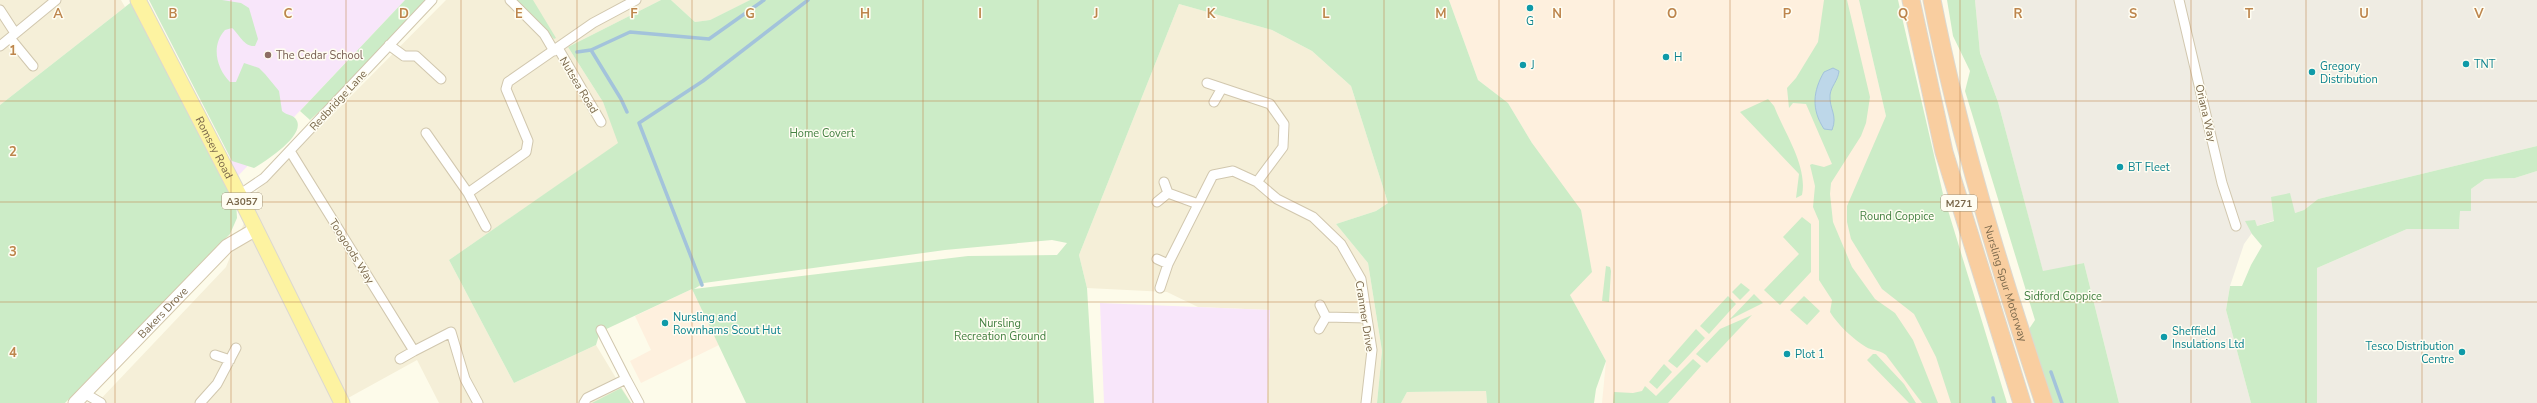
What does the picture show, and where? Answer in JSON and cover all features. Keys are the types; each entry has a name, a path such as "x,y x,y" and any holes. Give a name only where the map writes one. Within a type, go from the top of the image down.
{"highway":[{"name":"Nursling Spur Motorway","path":"1911,0 1944,152 2022,403"},
{"name":"Nursling Spur Motorway","path":"1932,0 1959,122 1978,195 2044,403"}],"main road":[{"name":"Romsey Road","path":"138,0 256,228 342,403"}],"street":[{"path":"0,46 56,0"},
{"name":"Redbridge Lane","path":"239,195 264,178 432,0"},
{"name":"Nutsea Road","path":"510,0 544,34 556,49 601,122"},
{"name":"Oriana Way","path":"2179,0 2222,183 2236,226"},
{"name":"Nutsea Road","path":"468,193 526,152 528,141 506,88 508,82 593,23 633,1"},
{"path":"0,10 13,35 33,66"},
{"path":"389,45 404,56 416,56 441,79"},
{"path":"1207,83 1270,104 1284,124 1283,147 1257,182"},
{"path":"1214,102 1222,88"},
{"path":"426,133 468,193 486,227"},
{"name":"Toogoods Way","path":"290,151 414,351"},
{"name":"Cranmer Drive","path":"1160,288 1168,264 1213,175 1233,171 1257,182 1277,199 1313,217 1341,244 1360,279 1372,350 1366,403"},
{"path":"1164,182 1168,193 1198,204"},
{"path":"1157,202 1168,193"},
{"name":"Bakers Drove","path":"80,398 227,246 256,228"},
{"path":"1157,260 1168,264"},
{"path":"1320,305 1326,317"},
{"path":"1326,317 1367,318"},
{"path":"1319,329 1326,317"},
{"path":"601,330 639,403"},
{"path":"400,359 451,332 465,380 478,403"},
{"path":"200,403 217,384 236,348"},
{"path":"215,355 230,360"},
{"path":"584,403 587,398 626,379"},
{"path":"80,398 101,403"}],"shaded area":[{"path":"0,0 121,0 125,7 0,105"},
{"name":"The Cedar School","path":"159,0 405,0 238,176"},
{"path":"446,0 661,0 568,47 603,102 619,143 449,260 514,383 596,345 631,403 439,403 417,360 339,403 97,403 226,267 257,191"},
{"path":"671,0 750,0 710,20 695,22"},
{"path":"1449,0 1859,0 1886,116 1917,301 1961,403 1602,403 1606,361 1570,295 1532,143 1508,103 1478,80"},
{"path":"1975,0 2537,0 2537,146 2318,199 2304,210 2257,226 2244,244 2230,286 2226,310 2251,403 2119,403 2084,263 2043,272 1998,102 1980,53"},
{"path":"1179,4 1272,30 1312,51 1351,86 1388,203 1376,211 1336,224 1368,263 1382,351 1377,403 1267,403 1270,310 1198,307 1167,292 1087,288 1079,255"},
{"name":"Tesco Distribution Centre","path":"2537,171 2537,403 2317,403 2317,268 2407,229 2459,229 2460,211 2471,211 2471,189 2485,179 2515,178"},
{"path":"692,289 719,345 641,383 630,361 651,350 635,316"},
{"path":"1100,303 1270,310 1267,403 1104,403"},
{"path":"1486,391 1487,403 1401,403 1407,392"}],"green space":[{"path":"134,0 236,201 237,218 230,234 65,403 0,403 0,105"},
{"path":"149,0 222,0 241,3 249,8 258,39 255,46 245,43 232,28 225,30 221,36 218,42 217,56 221,70 230,82 236,82 244,63 259,68 279,91 282,111 296,119 298,127 290,141 283,148 254,168 232,161"},
{"path":"405,0 425,0 424,4 352,81 310,120 300,111"},
{"path":"517,0 533,0 556,38 554,39"},
{"name":"Home Covert","path":"661,0 671,0 695,22 710,20 750,0 1449,0 1478,80 1508,103 1532,143 1581,210 1592,272 1570,295 1606,361 1596,389 1594,403 1487,403 1486,391 1407,392 1401,403 1377,403 1382,351 1368,263 1336,224 1376,211 1388,203 1351,86 1312,51 1272,30 1179,4 1079,255 1087,288 1094,403 746,403 692,289 600,332 596,345 514,383 449,260 618,143 603,102 568,47","holes":["1052,240 1067,243 1057,255 968,256 694,289 704,283 945,250"]},
{"path":"1824,0 1847,0 1870,97 1866,123 1861,136 1831,183 1830,194 1833,222 1852,267 1875,299 1895,313 1913,340 1938,403 1922,403 1886,355 1861,344 1841,327 1830,312 1832,300 1819,280 1819,221 1813,207 1815,186 1810,165 1812,164 1824,167 1832,164 1806,104 1793,103 1789,108 1787,88 1796,78 1818,42"},
{"name":"Round Coppice","path":"1859,0 1898,0 1943,194 2007,403 1951,403 1936,357 1914,314 1882,289 1851,239 1847,222 1847,206 1886,116"},
{"name":"Sidford Coppice","path":"1947,0 1975,0 1980,53 1998,102 2043,271 2084,263 2119,403 2053,403 2029,329 2035,320 1965,91 1970,71 1953,36"},
{"path":"1768,99 1774,106 1794,149 1802,173 1802,195 1796,198 1799,174 1740,112"},
{"path":"2537,146 2537,171 2515,178 2485,179 2471,189 2471,211 2460,211 2459,229 2407,229 2317,268 2317,403 2251,403 2226,310 2230,286 2242,286 2251,265 2262,246 2252,234 2245,221 2255,220 2257,226 2274,221 2271,197 2290,193 2295,213 2304,210 2318,199"},
{"path":"1802,217 1811,224 1811,272 1780,305 1764,290 1799,254 1783,237"},
{"path":"1606,266 1610,267 1611,271 1609,302 1602,301"},
{"path":"1741,283 1750,290 1740,300 1732,292"},
{"path":"1754,294 1763,303 1729,320"},
{"path":"1728,296 1736,304 1709,334 1700,326"},
{"path":"1804,296 1820,311 1807,325 1790,310"},
{"path":"1752,315 1707,363 1696,354 1720,329"},
{"path":"1696,329 1705,338 1677,368 1668,361"},
{"path":"1873,354 1876,354 1904,384 1916,403 1909,403 1867,360"},
{"path":"1693,359 1701,366 1668,403 1613,403 1614,392 1633,393 1642,391 1645,386 1656,396"},
{"path":"1664,364 1672,372 1657,389 1649,382"},
{"path":"621,388 631,403 592,403"}],"water":[{"path":"1833,68 1839,71 1830,95 1834,116 1834,125 1832,130 1824,129 1820,122 1815,107 1815,100 1820,79 1824,72"}],"waterway":[{"path":"627,112 621,99 591,50 630,32 709,39 764,0"},
{"path":"702,285 639,123 703,81 808,0"},
{"path":"577,52 591,50"},
{"path":"2051,372 2062,403"},
{"path":"1993,398 1994,403"}],"place":[{"name":"G","path":"1530,8"},
{"name":"The Cedar School","path":"268,55"},
{"name":"H","path":"1666,57"},
{"name":"TNT","path":"2466,64"},
{"name":"J","path":"1523,65"},
{"name":"Gregory Distribution","path":"2312,72"},
{"name":"BT Fleet","path":"2120,167"},
{"name":"Nursling and Rownhams Scout Hut","path":"665,323"},
{"name":"Sheffield Insulations Ltd","path":"2164,337"},
{"name":"Tesco Distribution Centre","path":"2462,352"},
{"name":"Plot 1","path":"1787,354"}],"park label":[{"name":"Nursling Recreation Ground","path":"1000,329"}]}
